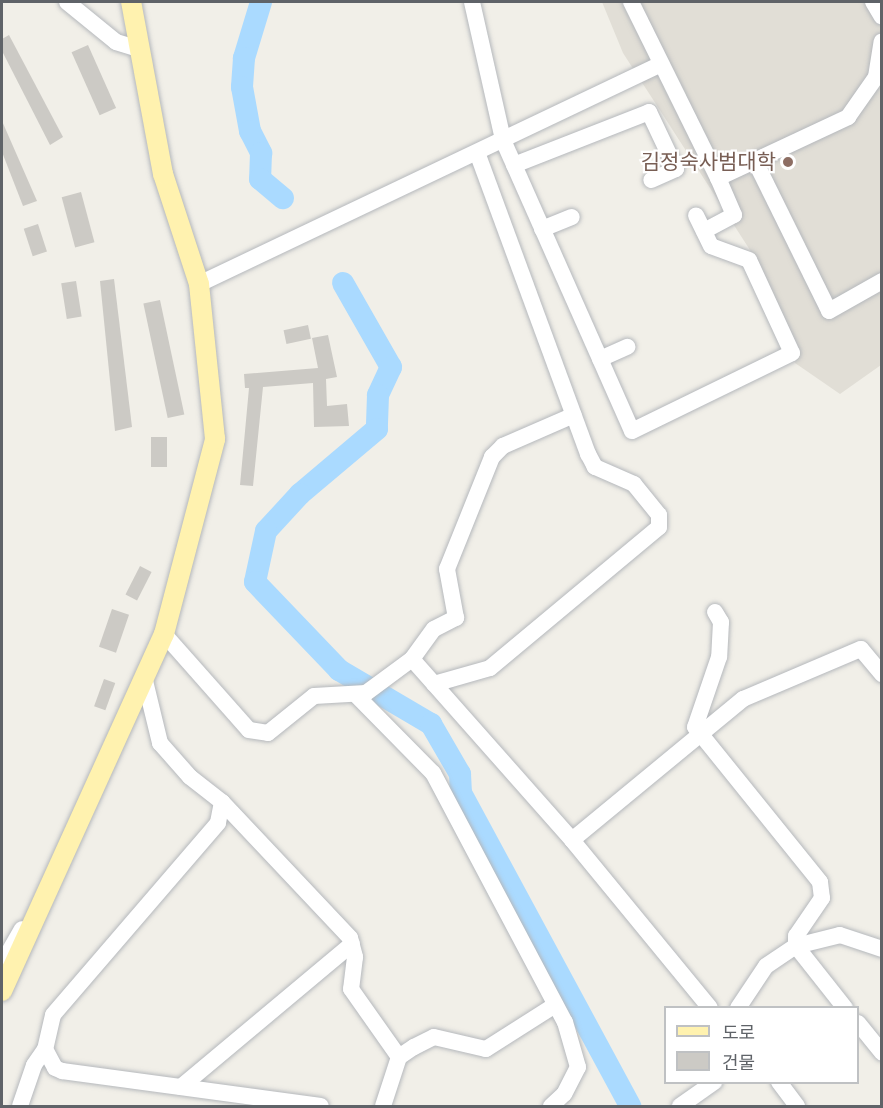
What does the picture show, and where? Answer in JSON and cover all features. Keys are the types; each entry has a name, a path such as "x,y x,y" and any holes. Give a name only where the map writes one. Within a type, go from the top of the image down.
{"main road":[{"path":"2,991 145,681 164,634 215,439 199,284 164,174 131,2"}],"street":[{"path":"67,2 116,42 139,49"},
{"path":"472,2 503,140 632,431 792,353 749,260 711,246 696,215"},
{"path":"631,2 659,65 718,178 734,215 704,231"},
{"path":"873,2 882,17"},
{"path":"718,178 848,117 876,77 882,41"},
{"path":"199,284 659,65"},
{"path":"514,165 649,112 676,169 651,180"},
{"path":"434,684 490,668 659,527 659,515 634,484 595,467 477,153"},
{"path":"755,160 829,312 882,281"},
{"path":"542,229 572,217"},
{"path":"600,359 627,347"},
{"path":"164,634 249,730 268,733 314,696 360,693 412,659 434,629 456,618 447,569 492,457 503,446 574,415"},
{"path":"715,612 722,640 694,727 820,882 822,898 796,936 796,946 843,1006"},
{"path":"572,840 743,699 861,649 882,674"},
{"path":"412,659 572,840 708,1006"},
{"path":"145,681 160,743 190,777 222,802 352,944 355,957 351,989 399,1057"},
{"path":"360,693 433,773 565,1022 578,1067 564,1094 551,1107"},
{"path":"20,1107 34,1065 45,1049 53,1015 218,823 222,802"},
{"path":"2,964 54,877"},
{"path":"739,1006 766,966 796,946 840,935 882,949"},
{"path":"181,1087 352,944"},
{"path":"383,1107 399,1057 434,1037 486,1049 555,1005"},
{"path":"859,1024 882,1053"},
{"path":"45,1049 55,1068 62,1071 181,1087 245,1101 321,1107"},
{"path":"680,1107 713,1084"},
{"path":"780,1084 797,1107"}],"shaded area":[{"name":"김정숙사범대학","path":"602,2 881,2 881,365 840,394 795,363 759,264 623,53"}],"building":[{"path":"9,35 63,137 50,145 2,51 2,39"},
{"path":"88,45 116,108 100,115 72,52"},
{"path":"2,121 37,201 23,206 2,152"},
{"path":"81,192 94,242 75,247 62,197"},
{"path":"38,224 47,252 33,256 24,229"},
{"path":"114,279 132,427 115,431 100,281"},
{"path":"76,281 82,317 67,319 61,283"},
{"path":"160,300 184,414 168,418 143,304"},
{"path":"308,325 311,339 286,344 284,330"},
{"path":"328,335 337,377 326,379 327,406 347,404 349,426 314,427 313,383 263,387 253,486 240,485 249,388 245,388 244,374 318,368 312,338"},
{"path":"151,437 167,437 167,467 151,467"},
{"path":"140,566 152,572 137,600 125,595"},
{"path":"112,609 129,615 116,653 99,647"},
{"path":"104,679 115,683 105,710 94,706"}],"waterway":[{"path":"261,2 244,58 242,87 250,131 261,153 260,179 283,198"},
{"path":"343,283 391,367 378,395 377,429 300,494 266,531 255,582 339,670 431,724 460,774 461,793 630,1106"}],"place":[{"name":"김정숙사범대학","path":"788,162"}]}
